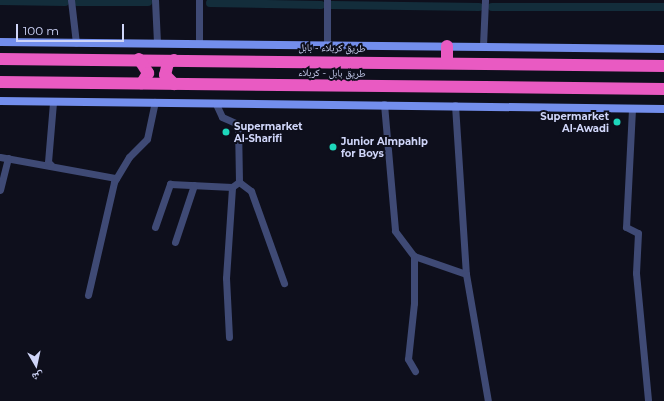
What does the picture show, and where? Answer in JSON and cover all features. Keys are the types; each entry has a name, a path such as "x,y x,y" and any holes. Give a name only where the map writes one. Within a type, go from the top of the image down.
{"highway":[{"path":"447,46 447,62"},
{"name":"طريق كربلاء - بابل","path":"0,59 447,62 664,66"},
{"path":"139,59 148,73 142,83"},
{"path":"174,60 168,63 165,75 174,84"},
{"name":"طريق بابل - كربلاء","path":"0,82 664,89"}],"main road":[{"path":"0,42 664,49"},
{"path":"0,102 384,104 664,109"}],"street":[{"path":"71,0 76,43"},
{"path":"155,0 157,43"},
{"path":"199,0 199,43"},
{"path":"326,45 327,0"},
{"path":"484,46 485,0"},
{"path":"51,165 48,162 53,102"},
{"path":"88,295 102,220 116,178 129,157 147,139 155,102"},
{"path":"216,104 222,117 238,124 239,182"},
{"path":"384,104 392,224 414,256 414,303 408,359 415,371"},
{"path":"455,105 466,274 488,401"},
{"path":"632,109 626,227 638,234 636,273 648,401"},
{"path":"0,157 51,165 116,178"},
{"path":"0,190 8,158"},
{"path":"155,227 170,184 232,187 239,182"},
{"path":"239,182 251,191 284,283"},
{"path":"175,242 194,185"},
{"path":"229,337 226,278 232,187"},
{"path":"414,256 466,274"}],"waterway":[{"path":"0,1 65,2"},
{"path":"77,2 148,2"},
{"path":"210,3 321,5"},
{"path":"331,5 479,7"},
{"path":"492,7 664,7"}],"place":[{"name":"Supermarket Al-Awadi","path":"617,122"},
{"name":"Supermarket Al-Sharifi","path":"226,132"},
{"name":"Junior Almpahlp for Boys","path":"333,147"}]}
